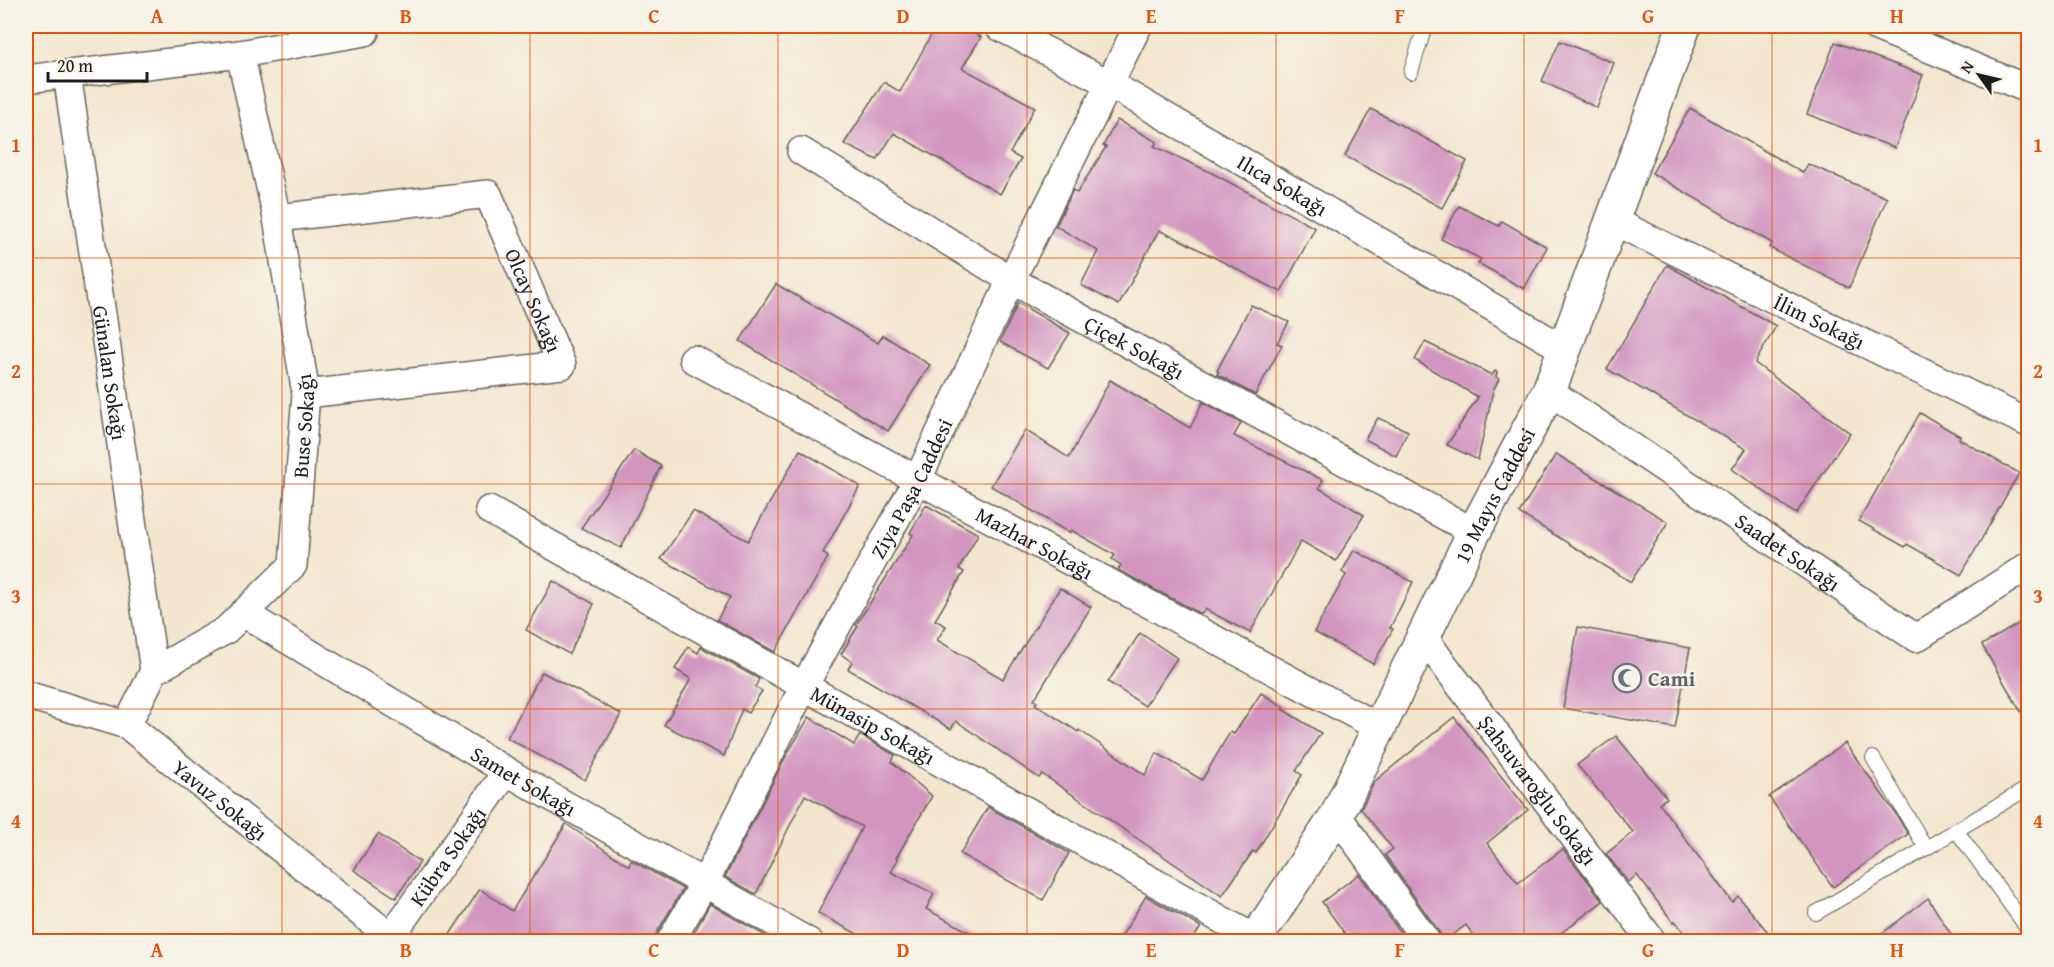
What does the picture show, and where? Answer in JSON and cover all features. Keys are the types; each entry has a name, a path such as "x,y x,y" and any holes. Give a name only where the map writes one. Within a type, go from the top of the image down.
{"street":[{"name":"Ilıca Sokağı","path":"998,26 1110,84 1564,349"},
{"name":"Ziya Paşa Caddesi","path":"670,942 705,882 804,686 917,481 1011,280 1138,26"},
{"name":"19 Mayıs Caddesi","path":"1255,940 1337,815 1474,532 1549,391 1684,26"},
{"path":"1874,26 2028,89"},
{"path":"26,79 240,54 365,32"},
{"name":"Buse Sokağı","path":"154,671 226,630 293,565 306,394 277,218 240,54"},
{"name":"Günalan Sokağı","path":"67,74 154,671"},
{"name":"Çiçek Sokağı","path":"801,151 1011,280 1474,532"},
{"name":"Olcay Sokağı","path":"277,218 488,194 562,364 306,394"},
{"name":"İlim Sokağı","path":"1611,220 2028,423"},
{"name":"Mazhar Sokağı","path":"693,359 1378,727"},
{"name":"Saadet Sokağı","path":"1549,391 1916,638 2028,566"},
{"name":"Münasip Sokağı","path":"489,510 1255,940"},
{"name":"Samet Sokağı","path":"243,613 507,771 809,942"},
{"name":"Şahsuvaroğlu Sokağı","path":"1424,638 1653,942"},
{"path":"128,725 154,671"},
{"name":"Yavuz Sokağı","path":"26,695 128,725 392,940"},
{"name":"Kübra Sokağı","path":"392,940 507,771"},
{"path":"1337,815 1426,942"}],"lane":[{"path":"1411,72 1425,26"},
{"path":"1873,758 1926,848"},
{"path":"1816,913 2028,788"},
{"path":"1956,831 2028,929"}],"building":[{"path":"936,26 957,26 981,37 962,68 1035,107 1010,153 1021,159 1000,194 894,133 877,160 844,144 884,82 900,92"},
{"path":"1560,41 1614,63 1597,108 1542,81"},
{"path":"1835,42 1923,75 1895,148 1807,114"},
{"path":"1690,108 1803,173 1808,164 1887,198 1849,288 1770,248 1772,243 1652,173"},
{"path":"1371,109 1467,161 1442,208 1345,156"},
{"path":"1117,120 1157,142 1154,146 1212,173 1315,228 1281,292 1159,230 1119,305 1081,285 1098,251 1056,226 1073,190 1077,193 1106,147 1103,146"},
{"path":"1459,206 1499,226 1502,221 1547,247 1524,289 1478,263 1481,259 1441,239"},
{"path":"1667,265 1776,326 1755,363 1850,433 1796,514 1732,469 1746,449 1607,369"},
{"path":"776,284 878,343 883,335 930,365 888,431 740,341"},
{"path":"1018,303 1070,333 1048,368 1000,342"},
{"path":"1251,305 1289,322 1277,343 1282,345 1255,395 1217,374"},
{"path":"1425,342 1492,375 1495,371 1497,372 1496,377 1499,379 1493,391 1478,460 1447,445 1478,397 1415,360"},
{"path":"1110,380 1190,428 1203,402 1241,423 1234,436 1323,480 1319,488 1364,515 1336,561 1301,541 1250,633 1205,609 1201,614 1118,570 1121,565 1112,559 1115,555 1071,530 1069,533 991,486 1025,430 1069,458"},
{"path":"1920,413 1960,436 1959,439 2019,473 1961,575 1907,544 1905,547 1859,521"},
{"path":"1378,418 1408,431 1396,456 1365,439"},
{"path":"634,450 661,466 621,548 581,528"},
{"path":"800,450 860,486 823,553 828,557 775,652 717,620 730,597 661,559 693,511 748,541"},
{"path":"1556,454 1668,522 1631,582 1519,513"},
{"path":"926,505 978,534 959,569 964,572 935,620 946,626 937,640 1003,679 1060,588 1091,607 1034,700 1037,702 1035,704 1078,732 1079,730 1145,775 1157,753 1202,780 1230,732 1234,734 1261,693 1321,733 1296,771 1302,775 1256,853 1253,851 1222,896 1042,774 1039,778 956,721 951,729 848,669 852,662 841,654 858,626 856,625 913,535 910,533"},
{"path":"1354,550 1413,582 1390,628 1393,629 1373,664 1314,632 1346,575 1342,572"},
{"path":"553,581 594,604 569,654 526,630"},
{"path":"2028,618 2028,724 1982,645"},
{"name":"Cami","path":"1578,627 1690,648 1675,728 1563,708"},
{"path":"1140,633 1177,658 1145,706 1108,682"},
{"path":"688,647 698,653 701,647 759,679 755,687 762,691 748,713 742,709 724,756 664,725 691,679 675,669"},
{"path":"542,672 621,714 585,780 507,738"},
{"path":"809,717 854,745 860,735 895,755 892,762 932,796 896,858 898,859 891,872 934,894 926,909 988,942 872,942 818,913 862,827 805,795 756,894 725,877 785,758"},
{"path":"1454,717 1528,810 1487,843 1518,883 1563,849 1603,901 1549,942 1478,942 1466,925 1443,942 1440,933 1385,855 1393,849 1361,809 1375,781"},
{"path":"1616,736 1667,798 1659,803 1732,902 1738,896 1767,931 1753,942 1692,942 1675,921 1673,922 1637,875 1628,882 1606,854 1633,832 1577,765"},
{"path":"1845,743 1908,834 1833,887 1769,797"},
{"path":"988,807 1069,853 1043,900 960,854"},
{"path":"566,824 629,866 631,860 683,889 656,934 654,942 445,942 480,889 512,911"},
{"path":"378,834 420,862 396,898 354,870"},
{"path":"1359,874 1407,942 1351,942 1322,902"},
{"path":"1146,896 1201,927 1191,942 1118,942"},
{"path":"1928,898 1956,942 1871,942"},
{"path":"710,904 776,942 689,942"}],"place":[{"name":"Cami","path":"1627,678"}]}
